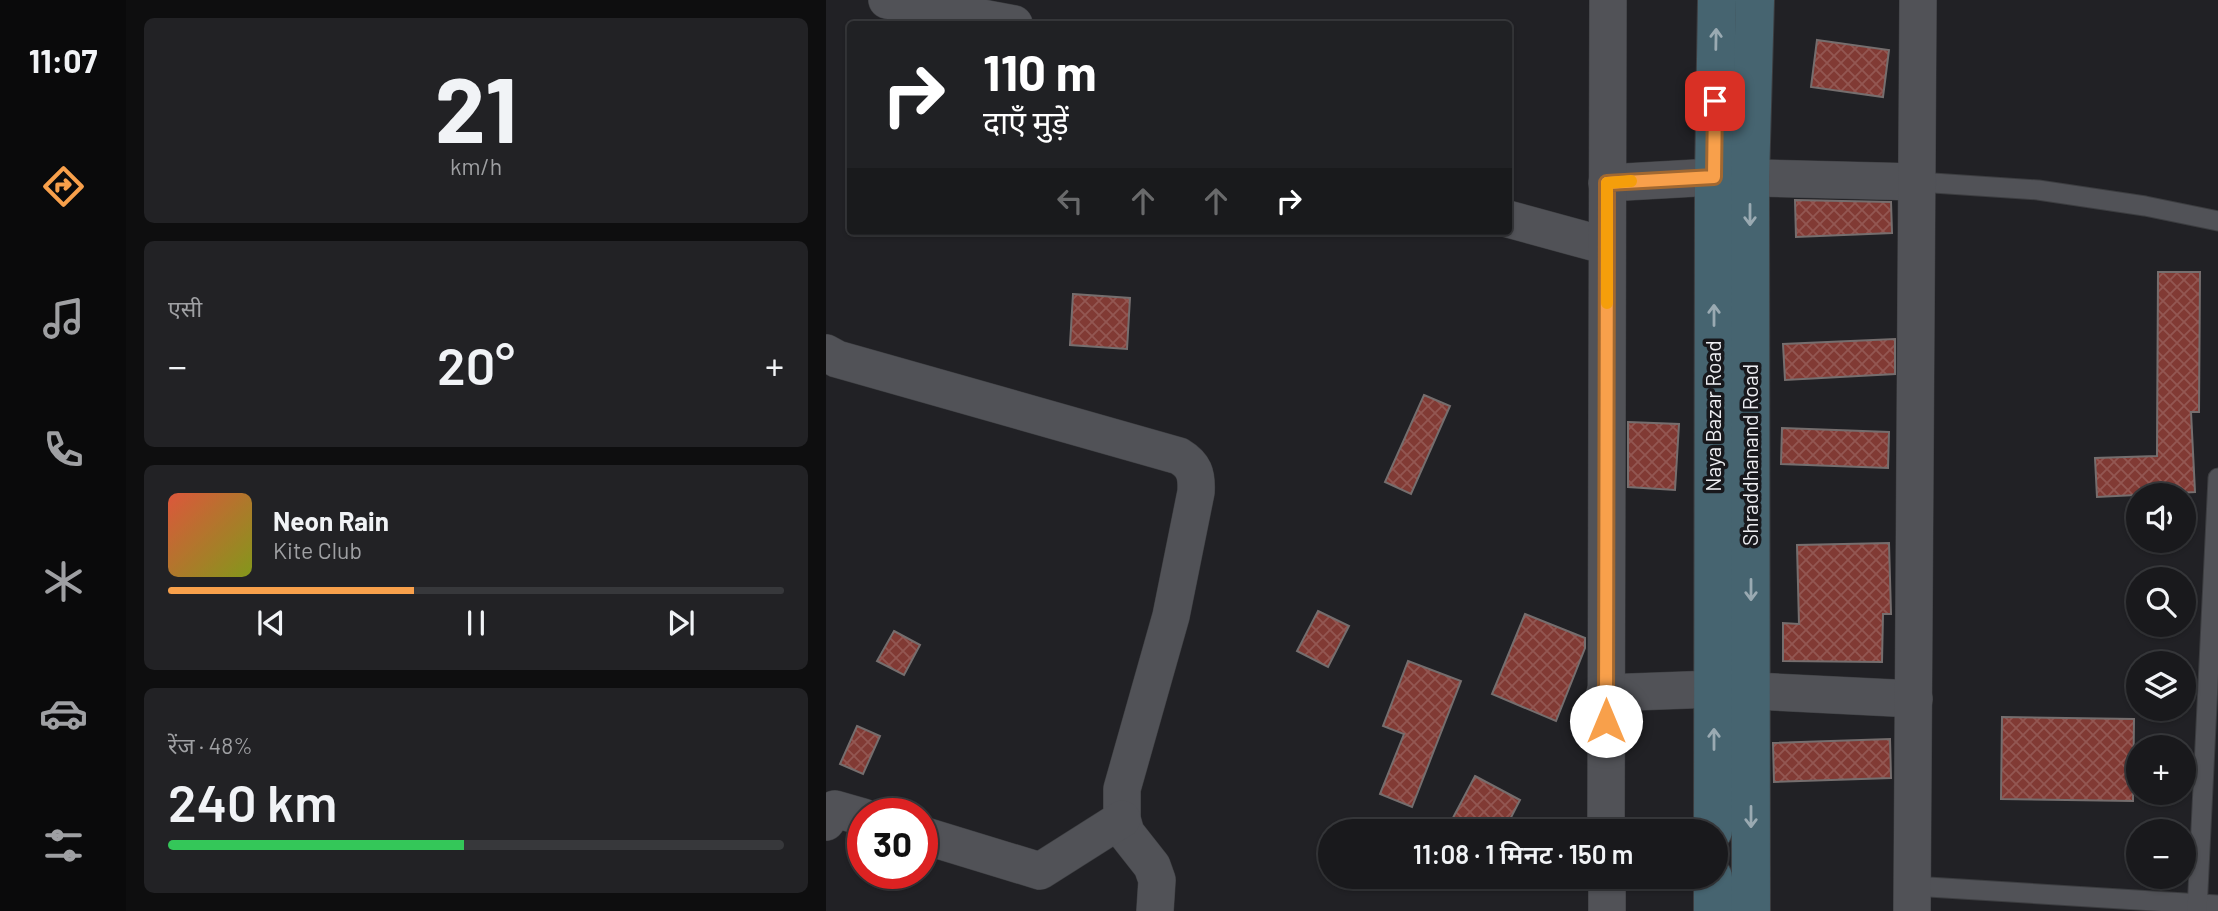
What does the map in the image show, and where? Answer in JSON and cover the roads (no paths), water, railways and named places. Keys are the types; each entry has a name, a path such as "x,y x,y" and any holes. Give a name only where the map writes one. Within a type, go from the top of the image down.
{"street":[{"path":"887,0 998,21"},
{"path":"1606,819 1608,0"},
{"name":"Naya Bazar Road","path":"1713,819 1714,689 1732,178 1717,0"},
{"name":"Shraddhanand Road","path":"1751,911 1751,691 1732,178 1755,0"},
{"path":"1912,898 1918,0"},
{"path":"1607,183 1732,178 1918,182"},
{"path":"1512,220 1607,246"},
{"path":"826,352 837,359 1179,456 1190,463 1197,480 1196,492 1171,616 1122,789 1122,820 1126,833 1152,866 1157,880 1155,911"},
{"path":"1605,693 1714,689 1914,699"},
{"path":"826,822 835,808 847,812"},
{"path":"938,840 1040,871 1122,820"},
{"path":"1607,889 1607,911"},
{"path":"1713,889 1713,911"}],"lane":[{"path":"1918,182 2039,190 2145,206 2218,221"},
{"path":"2198,907 2218,478"},
{"path":"1912,898 2198,907 2218,905"}]}
